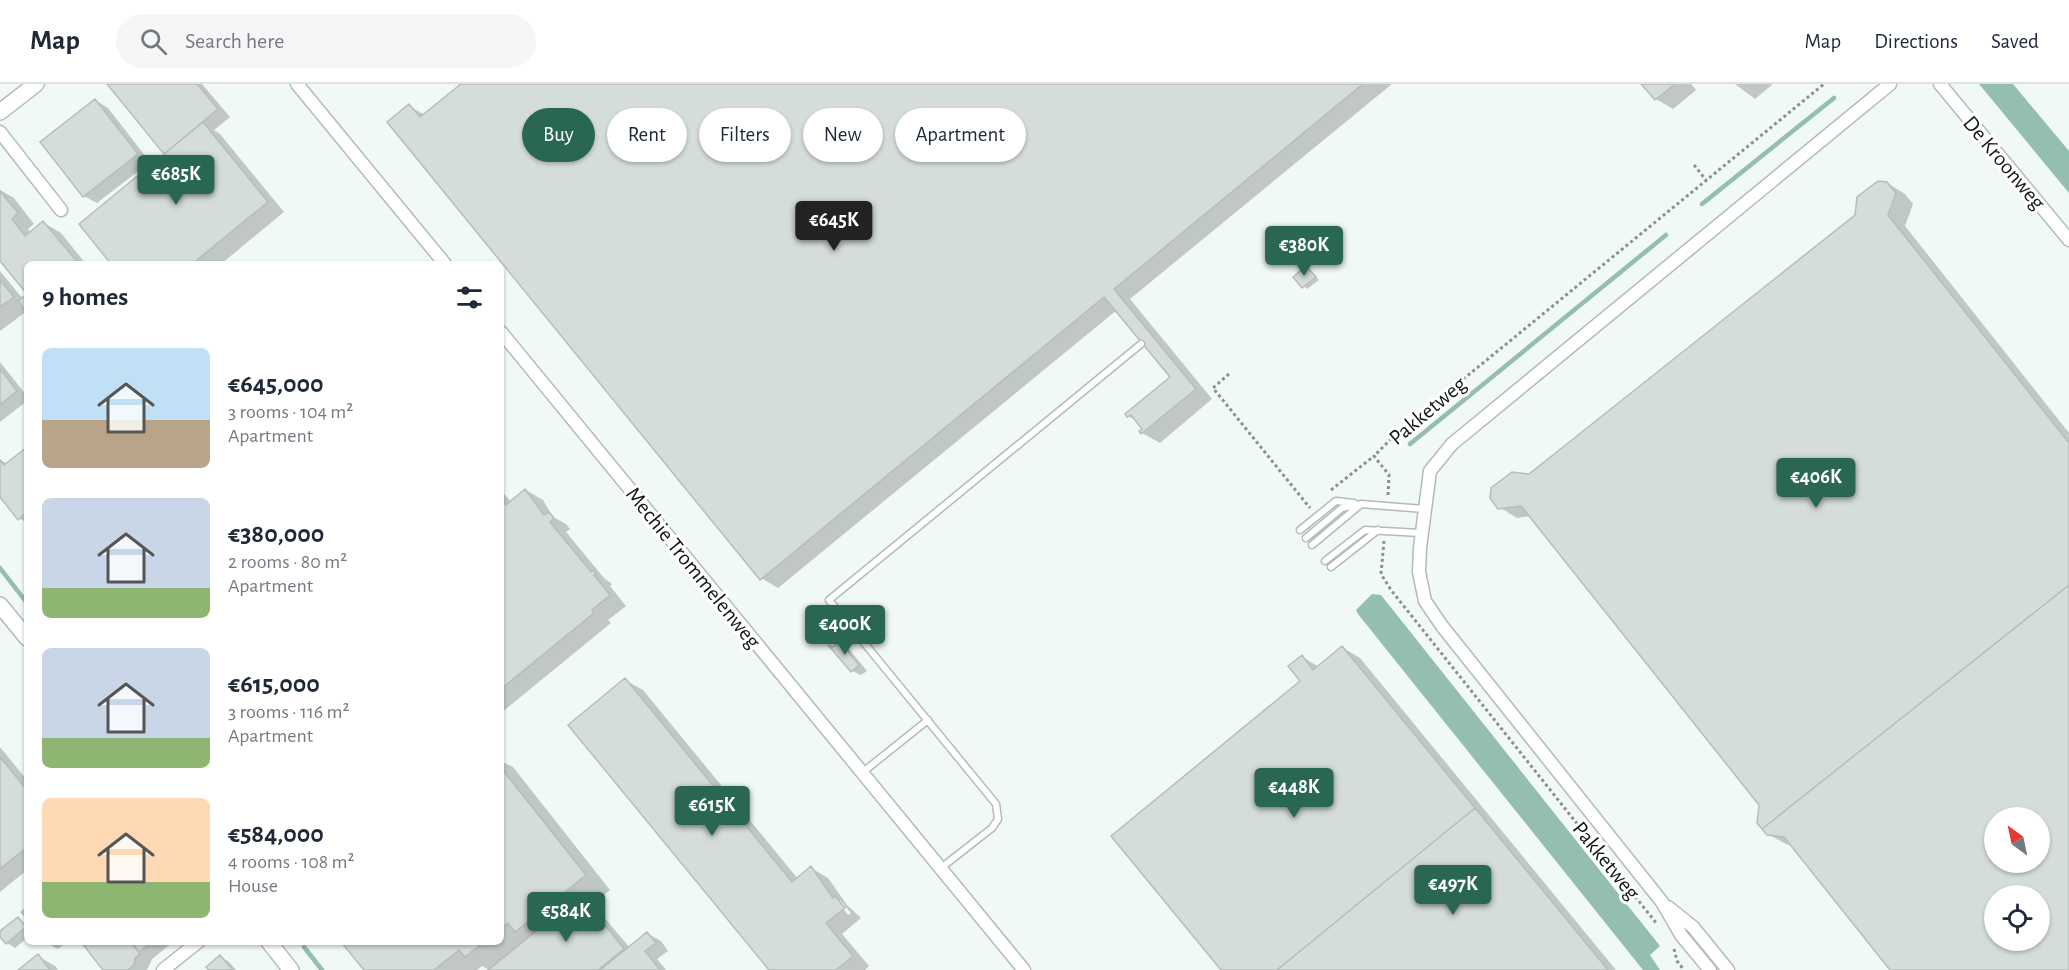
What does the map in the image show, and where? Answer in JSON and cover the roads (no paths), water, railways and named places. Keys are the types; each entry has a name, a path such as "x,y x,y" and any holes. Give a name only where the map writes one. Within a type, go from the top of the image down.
{"street":[{"path":"0,112 36,84"},
{"path":"297,84 443,261"},
{"name":"Pakketweg","path":"1662,902 1442,626 1425,601 1419,572 1421,533 1430,471 1452,444 1890,84"},
{"name":"De Kroonweg","path":"1940,84 2069,240"},
{"path":"0,132 61,210"},
{"name":"Mechie Trommelenweg","path":"504,336 1024,970"},
{"path":"0,605 24,634"},
{"path":"1662,902 1681,935 1708,969 1719,959"},
{"path":"1662,902 1693,927 1728,970"},
{"path":"163,970 194,945"},
{"path":"271,945 291,970"}],"lane":[{"path":"941,868 992,828 998,819 999,812 996,804 829,600 1141,344"},
{"path":"1300,530 1336,501 1424,509"},
{"path":"1306,538 1342,508 1361,504"},
{"path":"1312,545 1361,504"},
{"path":"1325,561 1365,530 1421,533"},
{"path":"1330,567 1381,530"},
{"path":"863,772 928,720"}],"waterway":[{"path":"1702,204 1834,98"},
{"path":"1410,444 1666,235"},
{"path":"0,568 24,599"},
{"path":"304,947 322,970"}]}
